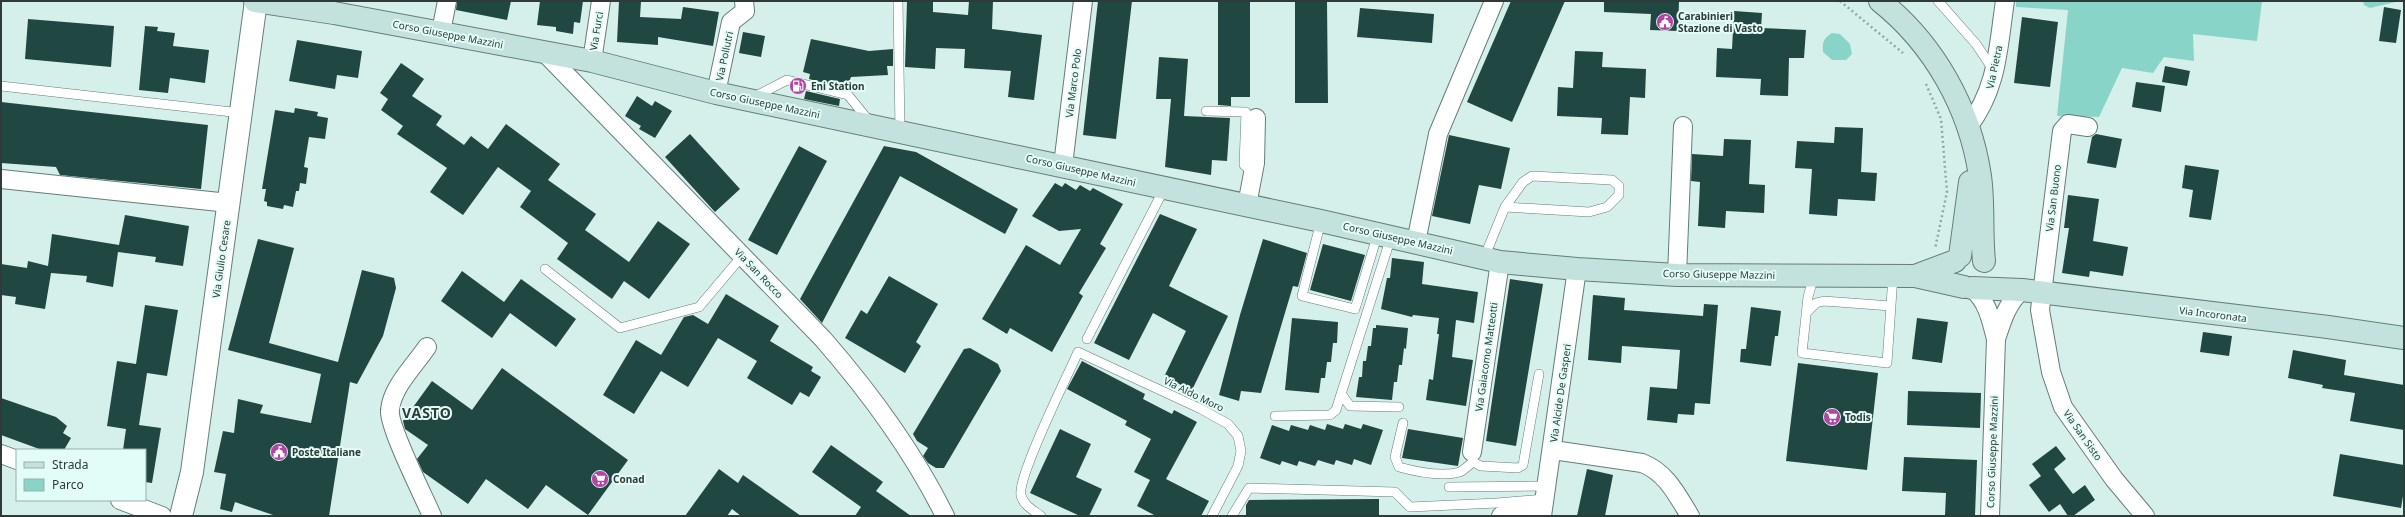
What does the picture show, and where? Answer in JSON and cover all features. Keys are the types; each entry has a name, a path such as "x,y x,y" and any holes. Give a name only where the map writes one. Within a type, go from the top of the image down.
{"main road":[{"name":"Corso Giuseppe Mazzini","path":"256,1 334,12 592,61 749,100 900,133 1063,165 1164,189 1321,221 1492,260 1577,269 1677,275 1893,276 1923,273 1958,258"},
{"path":"1880,1 1907,24 1923,44 1951,86 1969,131 1981,184 1985,265 1984,279 1968,288 1956,281 1952,271 1958,258 1968,205 1971,166 1969,131"},
{"path":"1958,258 1971,253 1985,265"},
{"name":"Via Incoronata","path":"1985,265 2031,292"},
{"name":"Corso Giuseppe Mazzini","path":"1923,273 1968,288"},
{"name":"Via Incoronata","path":"1968,288 2031,292 2328,327 2404,338"}],"street":[{"name":"Via Giulio Cesare","path":"181,516 192,472 256,1"},
{"path":"441,32 447,1"},
{"name":"Via Furci","path":"592,61 601,1"},
{"name":"Via Pollutri","path":"716,92 731,22 744,11 744,1"},
{"name":"Via Marco Polo","path":"1063,165 1083,1"},
{"path":"1416,242 1438,134 1494,1"},
{"name":"Via Pietra","path":"1969,131 1986,101 1995,72 2005,1"},
{"name":"Via San Rocco","path":"544,52 823,339 880,408 945,516"},
{"path":"1247,205 1253,173 1256,118"},
{"name":"Via San Buono","path":"2031,292 2062,130 2068,124 2088,127"},
{"path":"1677,275 1683,126"},
{"path":"1,179 229,203"},
{"name":"Via Gaiacomo Matteotti","path":"1472,457 1492,260"},
{"name":"Via Alcide De Gasperi","path":"1544,502 1553,450 1577,269"},
{"name":"Corso Giuseppe Mazzini","path":"1968,288 1982,297 1990,316 1996,339 1990,516"},
{"name":"Corso Giuseppe Mazzini","path":"1996,339 2011,301 2031,292"},
{"name":"Via San Sisto","path":"2031,292 2041,323 2051,372 2063,407 2114,479 2145,516"},
{"path":"427,347 397,390 390,411 394,430 432,516"},
{"path":"1553,450 1642,463 1655,468 1665,478 1690,516"},
{"path":"1,454 16,460"},
{"path":"123,501 162,516"},
{"path":"1501,516 1544,502"}],"lane":[{"path":"898,1 900,133"},
{"path":"1938,1 1976,44 1995,72"},
{"path":"1,86 241,113"},
{"path":"1206,111 1246,112 1244,165 1253,173"},
{"path":"1492,260 1505,207 1523,182 1532,176 1612,180 1619,186 1619,195 1607,207 1589,212 1505,207"},
{"path":"1086,339 1164,189"},
{"path":"1321,221 1302,296 1355,309 1385,235"},
{"path":"1275,416 1330,415 1336,410 1342,395 1385,235"},
{"path":"545,269 620,328 699,307 742,256"},
{"path":"1814,275 1806,313 1802,354 1887,363 1893,276"},
{"path":"1806,313 1816,303 1824,300 1891,306"},
{"name":"Via Aldo Moro","path":"1041,516 1023,503 1020,493 1032,456 1078,352 1201,409 1228,424 1238,436 1240,451 1238,466 1212,516"},
{"path":"1403,423 1395,457 1399,467 1415,472 1449,474 1461,471 1472,457 1480,466 1518,468 1523,465 1538,374"},
{"path":"1342,395 1350,406 1399,407"},
{"path":"1448,487 1544,502"},
{"path":"1232,516 1249,488 1395,492 1410,507 1544,502"}],"path":[{"path":"1840,1 1907,57"},
{"path":"1923,79 1941,119 1946,192 1923,273"}],"green space":[{"path":"2016,1 2262,1 2257,41 2193,34 2194,61 2164,57 2153,73 2122,68 2099,117 2057,116 2068,10 2016,7"},
{"path":"2363,1 2400,1 2370,8 2364,5"},
{"path":"1832,33 1840,34 1850,44 1852,54 1846,60 1832,60 1823,52 1824,41"}],"building":[{"path":"457,1 511,1 507,20 456,10"},
{"path":"540,1 583,1 580,23 574,22 573,34 556,31 556,27 537,25"},
{"path":"619,1 641,1 640,17 681,19 683,7 719,12 713,46 658,37 658,45 617,42"},
{"path":"907,1 933,1 933,12 968,15 969,1 993,1 992,29 1042,35 1034,100 1008,97 1011,71 964,68 965,49 936,48 935,69 905,67"},
{"path":"1098,1 1132,1 1116,139 1083,135"},
{"path":"1218,1 1250,1 1250,97 1231,97 1231,106 1218,105"},
{"path":"1295,1 1327,1 1328,103 1295,103"},
{"path":"1511,1 1565,1 1512,122 1467,102"},
{"name":"Carabinieri Stazione di Vasto","path":"1604,1 1679,1 1678,31 1650,30 1651,14 1604,12"},
{"path":"2384,7 2401,10 2396,43 2379,41"},
{"path":"1360,8 1434,14 1432,43 1357,37"},
{"path":"1734,11 1762,13 1761,28 1806,30 1804,58 1789,58 1788,96 1760,95 1761,79 1716,77 1717,48 1732,49"},
{"path":"2022,17 2058,22 2050,87 2014,83"},
{"path":"28,19 114,26 111,67 25,59"},
{"path":"145,26 158,27 157,31 175,33 173,46 209,50 205,83 170,78 168,93 139,90"},
{"path":"743,32 765,36 761,57 739,53"},
{"path":"811,39 869,51 893,49 893,66 887,66 888,75 851,77 849,82 844,81 843,88 809,79 810,74 803,72"},
{"path":"297,40 362,51 358,78 337,75 335,89 289,81"},
{"path":"1575,51 1603,52 1602,67 1646,69 1645,98 1630,97 1628,135 1601,134 1602,118 1557,116 1558,87 1573,88"},
{"path":"1159,57 1188,59 1184,116 1230,118 1227,161 1212,160 1211,175 1165,167 1171,99 1156,99"},
{"path":"401,63 424,79 412,96 442,116 436,125 464,145 471,136 488,149 506,124 560,164 548,180 596,214 585,230 629,262 658,221 690,244 649,299 624,281 612,299 557,259 568,243 520,207 531,191 498,167 463,215 430,192 447,168 397,134 403,126 381,110 388,99 380,93"},
{"path":"2165,66 2190,71 2187,86 2162,82"},
{"path":"2136,82 2165,86 2161,112 2132,107"},
{"path":"806,91 840,99 839,106 804,99"},
{"path":"637,96 652,106 655,101 672,111 655,138 639,129 641,126 625,116"},
{"path":"1,102 208,125 201,189 60,175 56,167 1,163"},
{"path":"295,108 318,112 317,116 328,118 325,139 309,137 304,167 308,168 306,184 300,183 299,191 296,191 293,207 284,205 283,209 267,206 267,202 264,201 266,189 262,189 275,110 294,113"},
{"path":"1835,127 1863,128 1861,172 1877,173 1875,201 1838,199 1837,216 1809,214 1812,169 1795,168 1797,141 1834,143"},
{"path":"690,134 740,189 715,212 665,157"},
{"path":"2096,134 2122,139 2116,168 2087,163 2092,137"},
{"path":"1449,135 1510,148 1501,189 1479,185 1470,224 1432,216"},
{"path":"1724,139 1751,140 1749,184 1765,185 1764,213 1726,211 1725,228 1698,226 1700,182 1691,181 1692,154 1723,156"},
{"path":"799,146 827,161 777,255 748,240"},
{"path":"884,146 916,152 1018,209 1005,234 900,176 822,323 800,299"},
{"path":"2185,165 2219,170 2211,220 2189,217 2193,190 2182,188"},
{"path":"1055,183 1062,187 1065,183 1076,190 1080,185 1090,191 1093,188 1123,204 1100,244 1106,248 1079,293 1083,296 1052,352 1010,328 1007,334 982,319 1026,245 1060,265 1081,229 1059,231 1032,216"},
{"path":"2068,195 2099,199 2093,241 2128,247 2123,276 2090,271 2089,277 2062,273 2069,228 2064,228"},
{"path":"1160,214 1197,229 1169,286 1228,316 1192,390 1164,377 1186,331 1153,313 1129,360 1094,343"},
{"path":"125,215 189,226 183,266 155,262 156,257 118,252 113,287 86,282 87,276 51,273 45,309 15,304 16,297 1,295 1,264 27,268 28,261 48,266 52,234 119,245"},
{"path":"258,239 294,248 269,343 338,362 362,270 394,278 396,288 383,336 357,384 350,382 329,516 276,516 235,502 232,512 220,509 226,474 214,472 223,431 234,433 238,399 263,405 260,413 311,423 321,374 228,350"},
{"path":"1263,239 1307,253 1298,287 1293,286 1261,393 1241,391 1239,401 1219,395 1240,315"},
{"path":"1323,244 1365,255 1351,301 1310,290"},
{"path":"1392,258 1424,262 1422,284 1478,292 1474,323 1456,320 1452,357 1473,360 1466,406 1426,400 1429,379 1433,380 1439,334 1437,334 1439,318 1413,315 1412,317 1381,309 1387,278 1390,278"},
{"path":"462,271 504,302 521,279 576,319 556,347 510,313 492,338 441,301"},
{"path":"889,276 938,304 916,342 921,346 905,373 845,338 861,310 867,314"},
{"path":"1510,279 1543,284 1516,446 1486,441"},
{"path":"726,294 779,326 770,341 813,367 811,371 821,377 809,397 800,392 792,405 747,378 757,361 718,338 688,387 661,371 634,414 603,395 636,340 661,355 684,317 693,315 708,324"},
{"path":"1593,295 1625,298 1624,310 1703,316 1704,304 1718,305 1710,404 1695,403 1694,415 1678,414 1677,423 1647,420 1650,387 1677,389 1680,350 1622,346 1621,363 1588,360"},
{"path":"145,305 178,310 167,376 147,373 139,425 161,428 152,483 146,482 146,449 123,449 126,429 107,426 117,361 136,364"},
{"path":"1751,307 1781,311 1778,336 1775,336 1771,366 1740,362 1741,349 1746,349"},
{"path":"1292,318 1338,322 1337,343 1333,343 1331,362 1327,362 1325,378 1321,378 1319,393 1285,390"},
{"path":"1917,318 1948,322 1942,363 1912,359"},
{"path":"1376,325 1408,328 1406,349 1404,348 1402,365 1399,365 1397,382 1394,382 1392,400 1356,397 1359,377 1362,377 1363,361 1366,361 1368,346 1371,346 1373,328 1376,328"},
{"path":"2203,332 2232,336 2229,356 2200,352"},
{"path":"970,348 998,364 1001,371 944,468 936,468 928,463 923,456 928,448 917,441 913,434 964,349"},
{"path":"2293,350 2346,360 2344,375 2404,385 2404,430 2350,421 2355,393 2322,388 2323,385 2288,378"},
{"path":"1082,361 1145,394 1143,399 1172,414 1174,410 1197,422 1166,479 1209,501 1201,516 1156,516 1137,506 1150,480 1134,472 1151,439 1125,425 1127,421 1067,389"},
{"name":"Todis","path":"1798,363 1878,373 1867,470 1786,461"},
{"path":"502,368 628,460 588,515 546,485 528,509 486,479 468,504 423,472 417,459 428,445 405,429 403,421 432,381 472,410"},
{"path":"1908,391 1981,393 1980,428 1907,425"},
{"path":"1,398 56,417 67,426 63,433 71,438 65,449 39,449 1,435"},
{"path":"1327,424 1343,429 1345,424 1361,429 1363,424 1383,430 1371,465 1354,459 1352,465 1336,460 1334,465 1318,460 1315,466 1299,461 1297,466 1282,461 1280,465 1260,458 1272,425 1289,431 1291,425 1308,430 1310,425 1325,430"},
{"path":"1060,429 1091,444 1076,477 1102,489 1089,516 1080,516 1030,493"},
{"path":"1408,429 1463,438 1458,466 1402,458"},
{"path":"831,445 883,482 876,491 911,516 855,516 861,507 812,472"},
{"path":"2056,446 2066,459 2054,469 2073,494 2085,485 2095,500 2073,516 2068,516 2060,504 2049,512 2029,485 2041,476 2032,464"},
{"path":"2340,454 2404,465 2404,490 2401,508 2333,496"},
{"path":"1904,457 1977,460 1975,516 1945,516 1946,493 1902,491"},
{"path":"719,469 738,483 743,475 801,516 741,516 732,509 727,516 685,516"},
{"path":"1587,469 1613,475 1605,516 1577,516"},
{"path":"1379,499 1379,516 1246,516 1246,505 1249,500"}],"place":[{"name":"Carabinieri Stazione di Vasto","path":"1665,22"},
{"name":"Eni Station","path":"798,86"},
{"name":"Todis","path":"1832,417"},
{"name":"Poste Italiane","path":"279,452"},
{"name":"Conad","path":"600,479"}],"district":[{"name":"VASTO","path":"427,412"}]}
